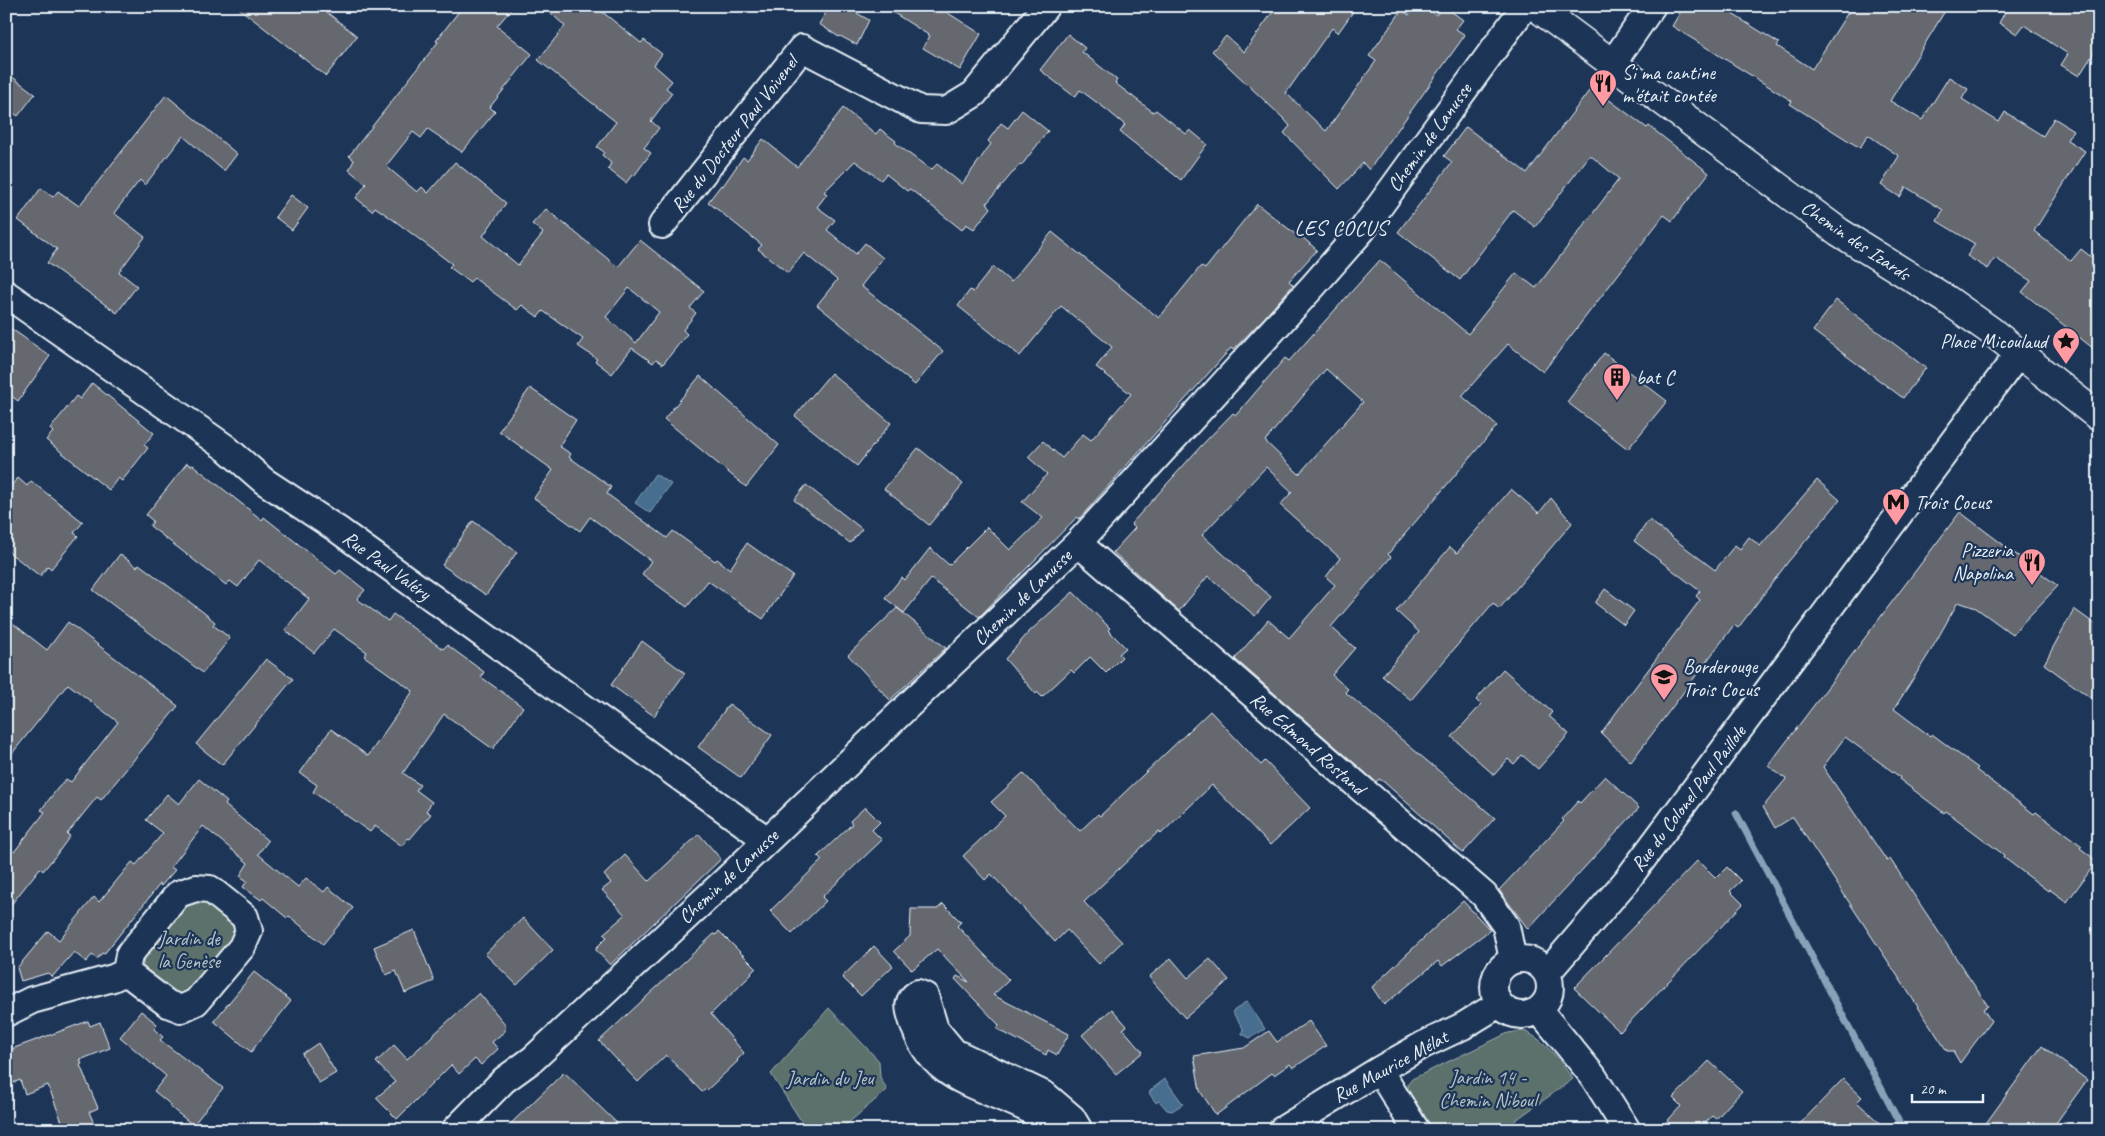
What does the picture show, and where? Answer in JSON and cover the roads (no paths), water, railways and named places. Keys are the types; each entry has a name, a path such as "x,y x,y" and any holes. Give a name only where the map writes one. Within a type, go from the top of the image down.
{"street":[{"name":"Rue du Docteur Paul Voivenel","path":"662,225 802,48 922,110 946,111 974,94 1046,6"},
{"name":"Chemin de Lanusse","path":"455,1130 504,1080 533,1059 767,840 1078,543 1314,285 1363,228 1526,6"},
{"name":"Chemin des Izards","path":"1535,6 1839,232 1946,299 2019,353 2099,417"},
{"path":"1612,64 1652,6"},
{"name":"Rue Paul Valéry","path":"6,294 226,448 264,482 345,535 767,840"},
{"name":"Rue du Colonel Paul Paillole","path":"1547,973 1627,880 2019,353"},
{"name":"Rue Edmond Rostand","path":"1078,543 1484,895 1506,926 1513,960"},
{"path":"196,888 210,889 245,917 249,930 242,947 196,1002 181,1009 168,1004 126,972 130,955 178,894 196,888"},
{"path":"1523,958 1541,965 1547,973 1550,983 1550,994 1546,1003 1539,1010 1529,1016 1518,1016 1507,1012 1499,1004 1494,992 1494,978 1502,967 1513,960 1523,958"},
{"path":"6,1013 32,1000 113,978 126,972"},
{"path":"1054,1130 1038,1114 957,1078 942,1069 927,1051 916,1031 908,1006 912,997 918,993 925,996 935,1029 954,1052 1045,1095 1072,1118 1079,1130"},
{"name":"Rue Maurice Mélat","path":"1282,1130 1423,1044 1463,1026 1499,1004"},
{"path":"1539,1010 1593,1076 1627,1130"},
{"path":"1379,1070 1416,1130"}],"water":[{"path":"655,474 671,484 650,513 635,503"},
{"path":"1247,1001 1265,1029 1250,1038 1242,1034 1243,1028 1232,1012"},
{"path":"1165,1079 1183,1104 1172,1111 1167,1110 1159,1101 1156,1103 1149,1093"}],"waterway":[{"path":"1736,813 1900,1124 1899,1130"}],"place":[{"name":"Si ma cantine m'était contée","path":"1603,107"},
{"name":"Place Micoulaud","path":"2066,365"},
{"name":"bat C","path":"1617,401"},
{"name":"Trois Cocus","path":"1896,526"},
{"name":"Pizzeria Napolina","path":"2032,586"},
{"name":"Borderouge Trois Cocus","path":"1664,701"}],"district":[{"name":"LES COCUS","path":"1341,228"}],"park label":[{"name":"Jardin de la Genèse","path":"189,950"},
{"name":"Jardin du Jeu","path":"830,1078"},
{"name":"Jardin 14 - Chemin Niboul","path":"1488,1088"}]}
